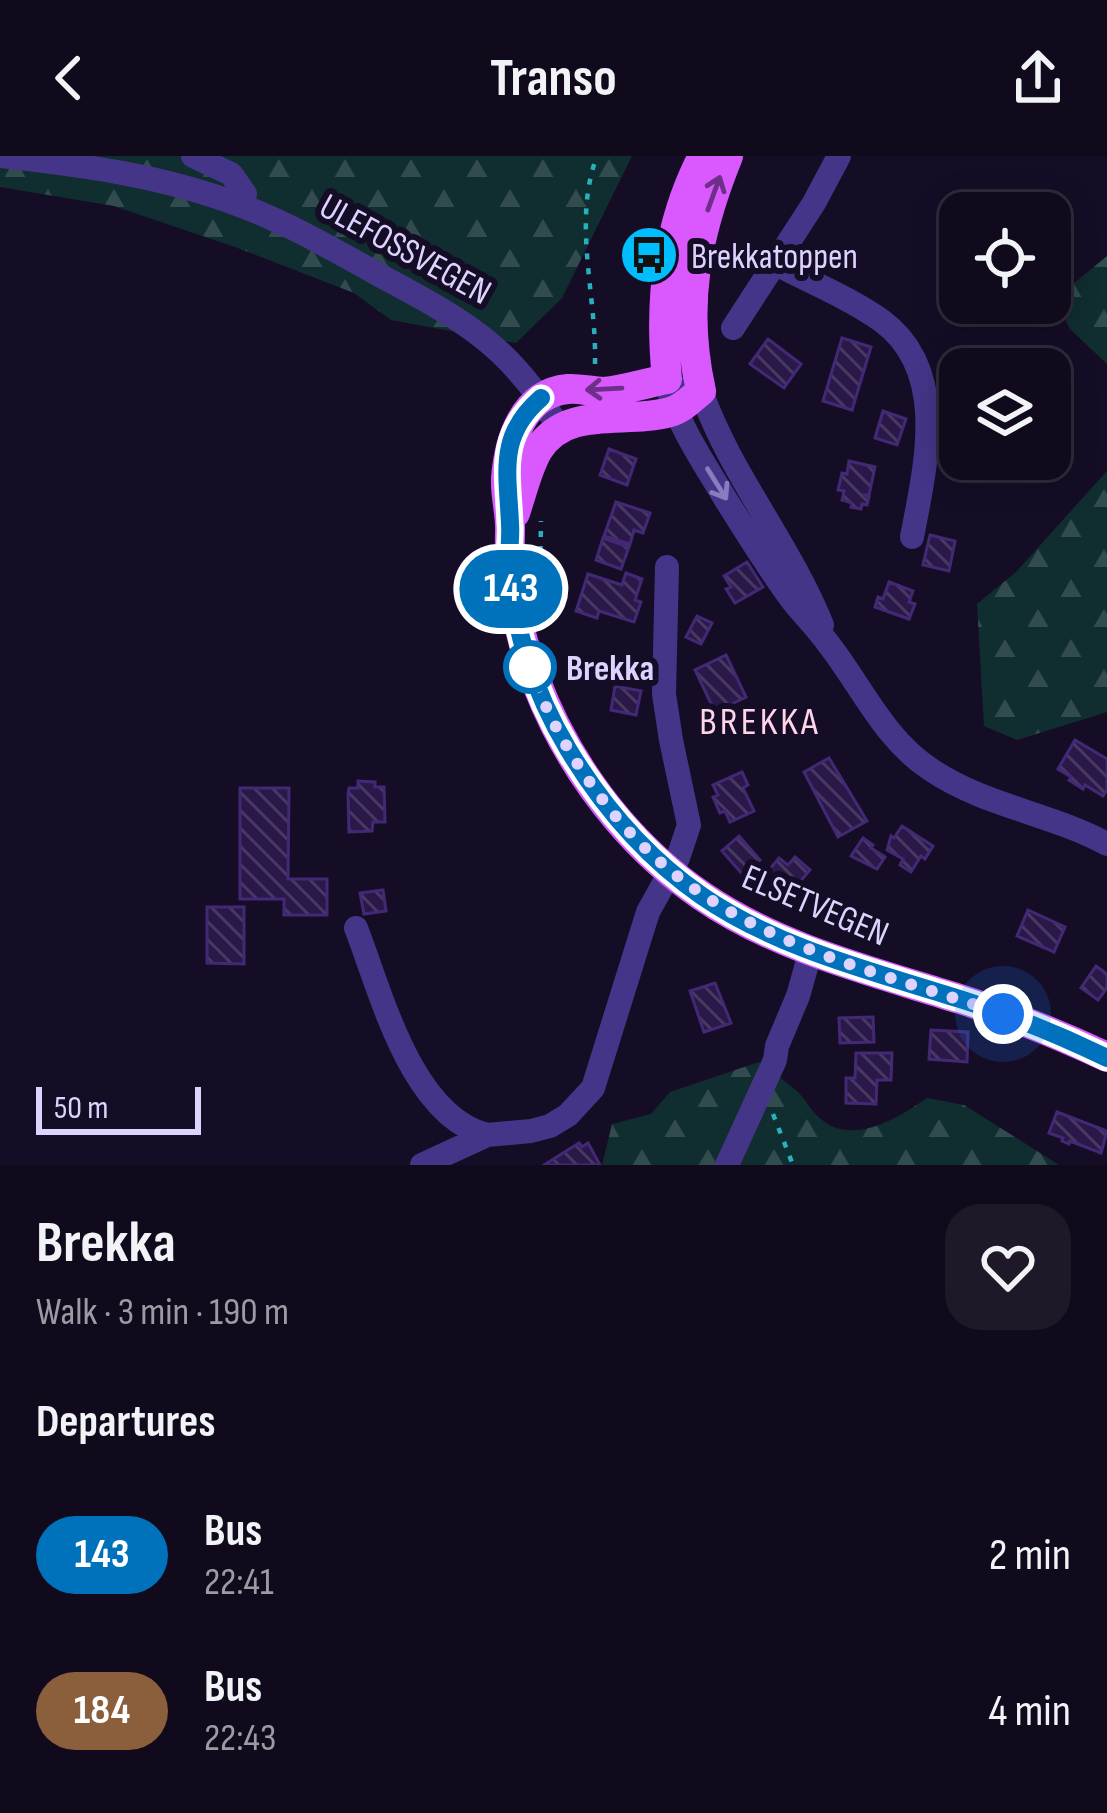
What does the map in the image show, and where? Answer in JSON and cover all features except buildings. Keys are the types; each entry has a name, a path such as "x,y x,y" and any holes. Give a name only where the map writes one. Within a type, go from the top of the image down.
{"main road":[{"path":"541,398 570,389 604,392 667,379 663,337 669,261 684,202 703,156"},
{"path":"559,428 581,420 642,418 676,411 701,391 692,335 695,262 708,208 728,156"},
{"name":"ELSETVEGEN","path":"541,398 521,420 511,444 506,488 514,608 545,704 572,755 626,829 670,872 725,910 811,950 1003,1014 1107,1058"},
{"name":"ELSETVEGEN","path":"510,524 535,455 559,428"}],"street":[{"name":"ULEFOSSVEGEN","path":"0,156 175,184 243,206 317,241 486,338 541,398 559,428"},
{"path":"193,156 231,173 245,194 243,206"},
{"path":"733,328 839,156"},
{"path":"776,264 885,323 902,340 914,363 925,390 928,421 927,458 912,537"},
{"path":"667,379 701,391 718,434 808,590 830,644"},
{"path":"667,379 694,448 747,532 792,601 830,644 881,721 908,752 951,783 1107,844"},
{"path":"422,1165 487,1135 550,1126 568,1115 593,1088 648,912 685,843 689,826 664,694 668,567"},
{"path":"356,928 409,1062 458,1123 487,1135"},
{"path":"727,1165 763,1086 811,950"}],"path":[{"path":"590,374 596,362 586,224 597,156"},
{"path":"540,594 542,515"},
{"path":"763,1086 793,1165"}],"green space":[{"path":"0,156 632,156 562,298 516,343 391,320 354,293 114,206 0,187"},
{"path":"1107,256 1107,364 1068,324 1071,286"},
{"path":"1107,471 1107,712 1017,740 984,726 977,604 1016,572"},
{"path":"759,1062 835,1127 876,1126 927,1098 964,1105 1059,1165 602,1165 612,1124 651,1114 670,1092"}],"bus line":[{"name":"143","path":"541,398 516,428 507,471 514,608 531,672 562,740 626,829 703,897 755,926 847,963 1049,1031 1107,1058"}],"place":[{"name":"Brekkatoppen","path":"649,255"},
{"name":"Brekka","path":"530,667"}],"district":[{"name":"BREKKA","path":"760,720"}],"route":[{"path":"530,667 562,740 601,798 646,850 703,897 811,950 1003,1014"}]}
